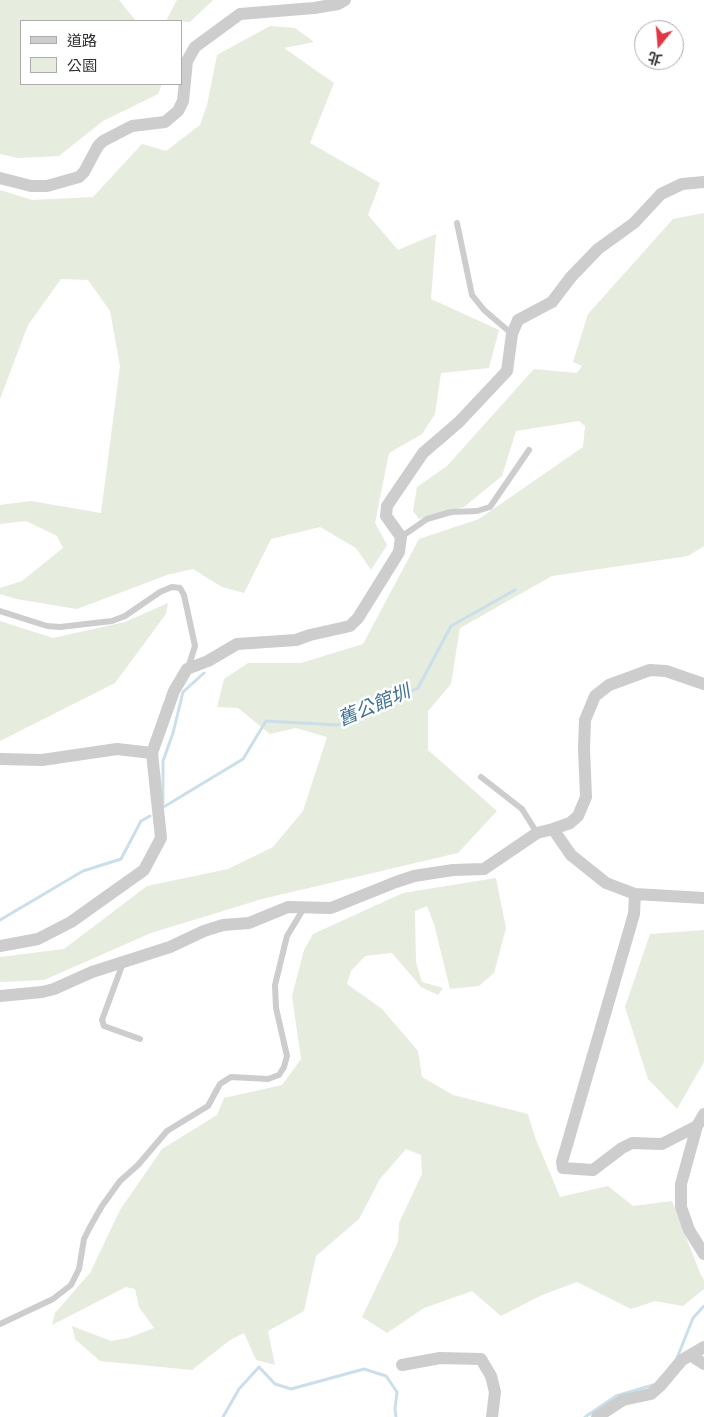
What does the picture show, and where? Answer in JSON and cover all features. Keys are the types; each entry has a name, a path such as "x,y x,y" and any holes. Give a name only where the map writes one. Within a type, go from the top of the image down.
{"street":[{"path":"0,178 30,186 47,186 79,177 84,172 98,146 104,141 132,126 165,122 178,111 182,101 187,61 195,47 240,14 314,8 338,4 344,0"},
{"path":"0,946 38,939 71,922 144,870 161,838 152,753 174,691 188,669 208,661 237,644 255,641 296,640 350,626 358,618 399,552 401,538 386,516 388,506 423,453 459,422 507,371 512,334 518,320 552,302 571,277 598,249 634,223 661,194 682,184 704,182"},
{"path":"0,996 48,991 92,972 170,947 204,931 223,925 249,923 288,907 331,908 414,876 453,870 484,869 537,833 570,823 578,816 586,797 585,720 595,696 609,685 650,670 666,671 704,684"},
{"path":"0,759 42,760 117,749 152,753"},
{"path":"553,829 571,855 606,883 635,894 704,898"},
{"path":"635,894 634,914 562,1162 563,1168 593,1170 622,1148 632,1144 662,1144 697,1126"},
{"path":"704,1114 697,1126 681,1184 681,1207 689,1230 704,1254"},
{"path":"597,1417 623,1400 650,1394 660,1386 682,1360 704,1347"},
{"path":"690,1355 704,1364"},
{"path":"402,1365 440,1358 481,1359 491,1376 495,1392 492,1417"}],"lane":[{"path":"457,223 472,295 484,310 512,334"},
{"path":"401,538 427,519 451,512 477,511 490,507 529,450"},
{"path":"0,611 47,626 60,627 112,621 125,616 160,592 172,587 180,588 184,595 195,646 188,669"},
{"path":"481,777 522,809 537,833"},
{"path":"0,1324 53,1299 71,1285 79,1268 84,1239 102,1206 120,1181 138,1166 167,1131 208,1106 220,1084 231,1077 268,1079 279,1075 284,1067 287,1056 276,1008 275,985 286,936 304,906"},
{"path":"123,963 102,1020 104,1026 140,1039"}],"green space":[{"path":"0,0 119,0 135,20 20,20 20,85 162,85 158,94 103,121 59,156 18,158 0,154"},
{"path":"177,0 213,0 190,22 167,20"},
{"path":"270,26 295,28 314,42 284,48 334,83 310,143 380,183 368,215 398,250 436,234 431,299 499,330 489,368 441,373 435,414 422,434 389,453 375,523 387,545 371,570 356,548 320,527 271,539 244,593 222,587 193,569 167,575 77,609 16,599 0,594 0,588 22,581 63,548 57,536 26,521 0,524 0,505 31,501 101,513 120,366 110,311 88,280 61,279 28,325 0,399 0,190 32,200 93,197 142,144 166,151 200,125 207,105 217,55"},
{"path":"704,213 704,546 688,556 552,576 460,628 451,684 428,711 428,750 497,811 458,853 262,899 151,933 44,980 0,982 0,957 64,949 147,886 228,869 273,847 303,811 327,737 296,728 270,734 238,708 217,707 224,679 248,663 301,663 363,644 419,539 479,519 583,447 585,426 579,421 516,431 502,476 464,507 419,519 413,511 417,487 447,466 534,369 577,373 582,366 573,362 588,314 673,219"},
{"path":"168,603 166,614 115,683 0,741 0,621 53,638 125,622"},
{"path":"496,878 506,928 494,973 479,986 450,989 434,924 427,906 415,911 416,962 422,982 443,988 438,995 421,987 392,953 365,956 351,971 347,984 382,1009 418,1051 422,1077 453,1095 528,1114 535,1137 560,1197 608,1186 633,1206 672,1201 704,1280 704,1289 683,1306 655,1301 631,1309 577,1282 542,1295 501,1316 472,1291 424,1308 387,1333 362,1317 398,1242 399,1223 422,1174 421,1155 406,1149 380,1179 359,1219 316,1256 304,1311 268,1331 275,1365 256,1360 244,1333 230,1340 192,1370 100,1361 75,1339 72,1326 111,1341 128,1338 154,1328 139,1307 135,1289 126,1287 52,1325 55,1313 90,1273 120,1210 162,1149 217,1115 224,1098 282,1085 301,1059 292,996 304,950 313,934 403,893"},
{"path":"704,930 704,1062 677,1109 648,1079 625,1007 650,934"}],"waterway":[{"name":"舊公館圳","path":"162,808 243,759 266,721 338,725 418,688 451,626 515,590"},
{"path":"163,803 163,761 173,733 183,692 204,673"},
{"name":"舊公館圳","path":"0,920 83,871 121,859 141,821 150,816"},
{"path":"677,1358 693,1318 704,1306"},
{"path":"223,1417 239,1389 259,1367 275,1384 291,1389 364,1369 386,1376 397,1392 396,1417"},
{"path":"585,1417 616,1396 653,1385"}]}
